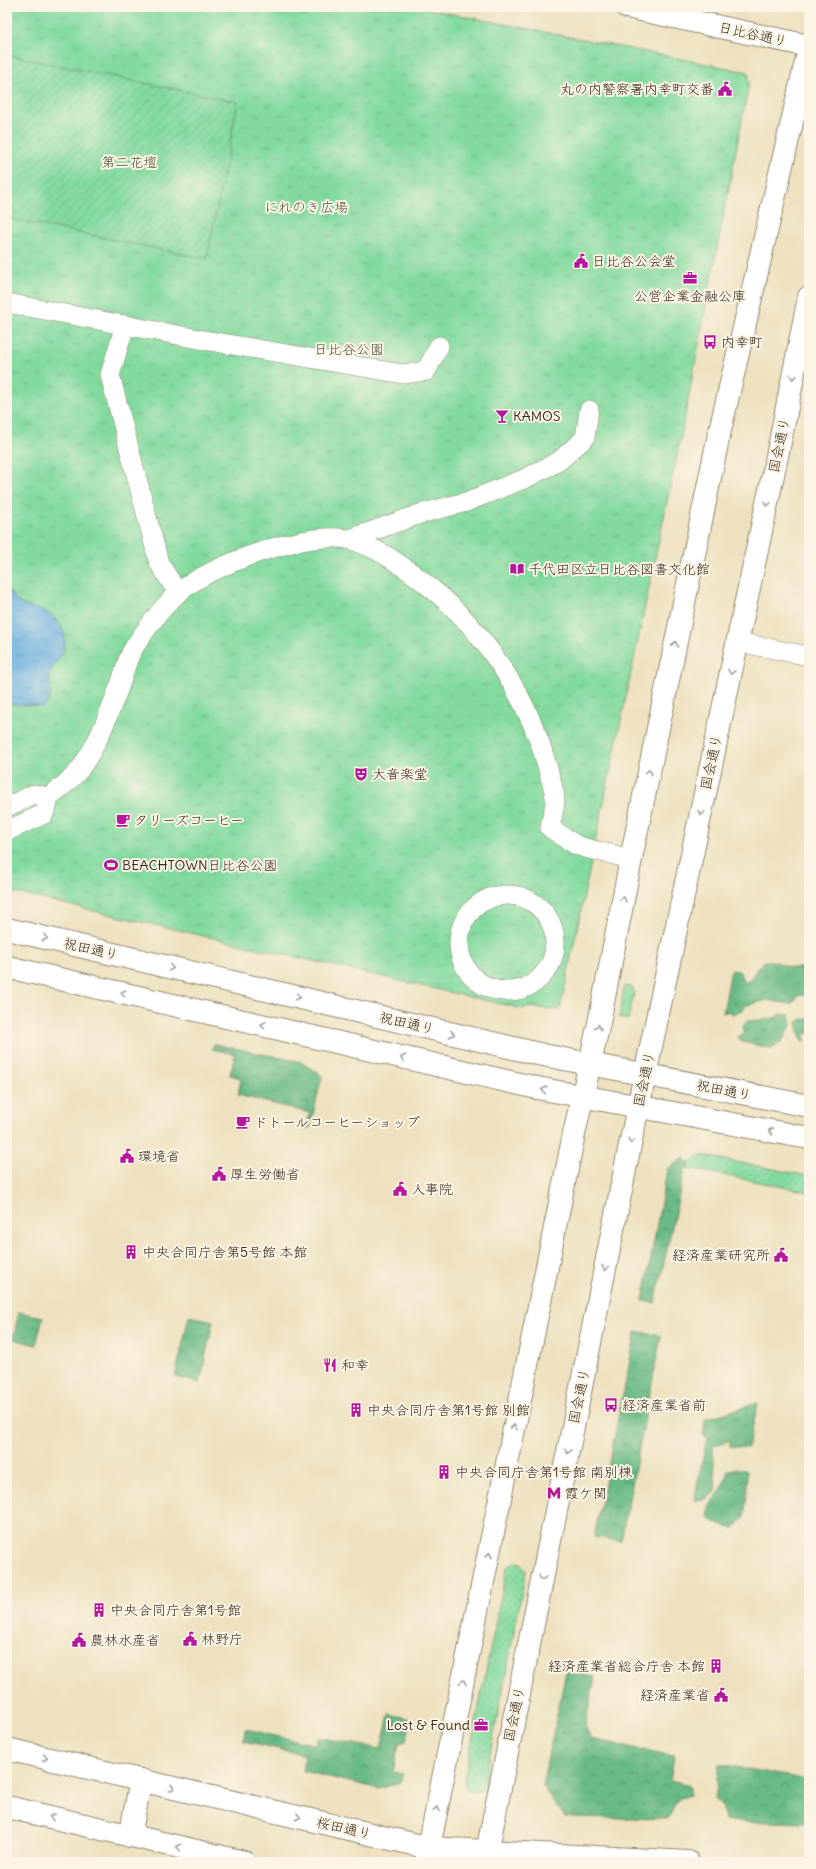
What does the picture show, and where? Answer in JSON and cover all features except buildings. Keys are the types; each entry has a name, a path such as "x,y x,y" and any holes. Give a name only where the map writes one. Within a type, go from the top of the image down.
{"main road":[{"name":"日比谷通り","path":"627,7 809,47"},
{"path":"428,1855 582,1097 590,1065 630,859 718,439 809,47"},
{"name":"国会通り","path":"486,1857 638,1107 809,297"},
{"name":"祝田通り","path":"7,929 528,1052 809,1106"},
{"path":"7,966 537,1088 809,1138"},
{"name":"桜田通り","path":"7,1749 141,1780 428,1855 688,1862"},
{"path":"130,1836 141,1780"},
{"path":"7,1807 244,1862"}],"street":[{"path":"7,303 403,374 426,371 439,346"},
{"path":"125,325 110,375 159,563 178,593"},
{"path":"46,799 82,768 104,726 132,652 162,610 178,593 193,582 222,568 270,549 314,539 350,539 420,514 466,502 524,479 559,461 585,438 589,410"},
{"path":"350,539 388,558 429,587 471,626 498,660 520,697 544,755 555,800 550,828 576,845 630,859"},
{"path":"737,642 809,656"},
{"path":"7,807 34,794 39,794 46,799 48,804 44,814 7,831"},
{"path":"511,895 524,898 540,908 551,923 555,941 553,959 543,975 529,986 512,990 495,989 480,982 468,970 462,955 460,939 461,931 468,916 481,903 498,896 511,895"}],"green space":[{"name":"日比谷公園","path":"7,7 418,7 748,72 749,83 682,431 560,1010 526,1007 523,1009 7,891"},
{"name":"第二花壇","path":"7,55 238,102 207,259 7,218"},
{"path":"765,961 774,961 791,968 809,968 809,996 799,995 796,1000 790,1004 767,1000 744,1006 742,1010 732,1014 730,1011 723,1013 731,970 739,971 745,983 750,980 758,967"},
{"path":"628,986 633,988 634,993 628,1020 619,1017 624,987"},
{"path":"782,1014 790,1015 792,1024 781,1043 771,1048 742,1042 738,1037 745,1032 741,1026 746,1021 771,1019"},
{"path":"802,1019 809,1019 809,1034 807,1033 804,1036 805,1043 800,1036 797,1022"},
{"path":"214,1044 301,1062 322,1076 310,1128 306,1128 310,1113 238,1095 241,1078 230,1075 235,1054 212,1049"},
{"path":"700,1155 809,1176 809,1192 688,1168 689,1163"},
{"path":"684,1158 689,1163 688,1168 685,1168 655,1303 643,1301 667,1169"},
{"path":"19,1312 43,1317 36,1345 13,1339"},
{"path":"189,1316 213,1321 200,1383 175,1377"},
{"path":"636,1331 661,1336 621,1541 594,1537"},
{"path":"758,1403 748,1448 730,1446 730,1440 713,1446 716,1491 704,1500 694,1500 707,1438 703,1436 705,1419"},
{"path":"736,1468 747,1471 747,1493 744,1518 734,1529 719,1525 708,1517 710,1505 721,1490 728,1471"},
{"path":"515,1562 521,1564 526,1571 484,1785 480,1791 472,1792 467,1790 464,1780 507,1567"},
{"path":"566,1672 595,1677 585,1726 591,1739 674,1756 670,1781 690,1786 690,1795 678,1799 669,1819 565,1817 542,1786"},
{"path":"389,1714 412,1719 406,1741 399,1743 393,1772 403,1774 400,1782 380,1789 303,1771 305,1755 244,1741 245,1729 316,1745 317,1737 381,1749"},
{"path":"720,1764 809,1780 809,1823 725,1821 723,1808 715,1799"}],"water":[{"path":"7,587 14,598 26,607 44,611 55,619 64,635 64,649 51,670 49,677 50,695 47,703 43,707 7,703"}],"place":[{"name":"丸の内警察署内幸町交番","path":"725,89"},
{"name":"日比谷公会堂","path":"581,261"},
{"name":"公営企業金融公庫","path":"690,278"},
{"name":"内幸町","path":"710,342"},
{"name":"KAMOS","path":"502,416"},
{"name":"千代田区立日比谷図書文化館","path":"517,569"},
{"name":"大音楽堂","path":"361,774"},
{"name":"タリーズコーヒー","path":"123,820"},
{"name":"BEACHTOWN日比谷公園","path":"111,865"},
{"name":"ドトールコーヒーショップ","path":"243,1122"},
{"name":"環境省","path":"127,1156"},
{"name":"厚生労働省","path":"219,1174"},
{"name":"人事院","path":"400,1189"},
{"name":"中央合同庁舎第5号館 本館","path":"131,1252"},
{"name":"経済産業研究所","path":"781,1255"},
{"name":"和幸","path":"330,1365"},
{"name":"経済産業省前","path":"611,1405"},
{"name":"中央合同庁舎第1号館 別館","path":"356,1410"},
{"name":"中央合同庁舎第1号館 南別棟","path":"444,1472"},
{"name":"霞ケ関","path":"554,1493"},
{"name":"中央合同庁舎第1号館","path":"99,1610"},
{"name":"林野庁","path":"190,1639"},
{"name":"農林水産省","path":"79,1640"},
{"name":"経済産業省総合庁舎 本館","path":"716,1666"},
{"name":"経済産業省","path":"721,1695"},
{"name":"Lost & Found","path":"481,1725"}],"park label":[{"name":"にれのき広場","path":"306,207"}]}
